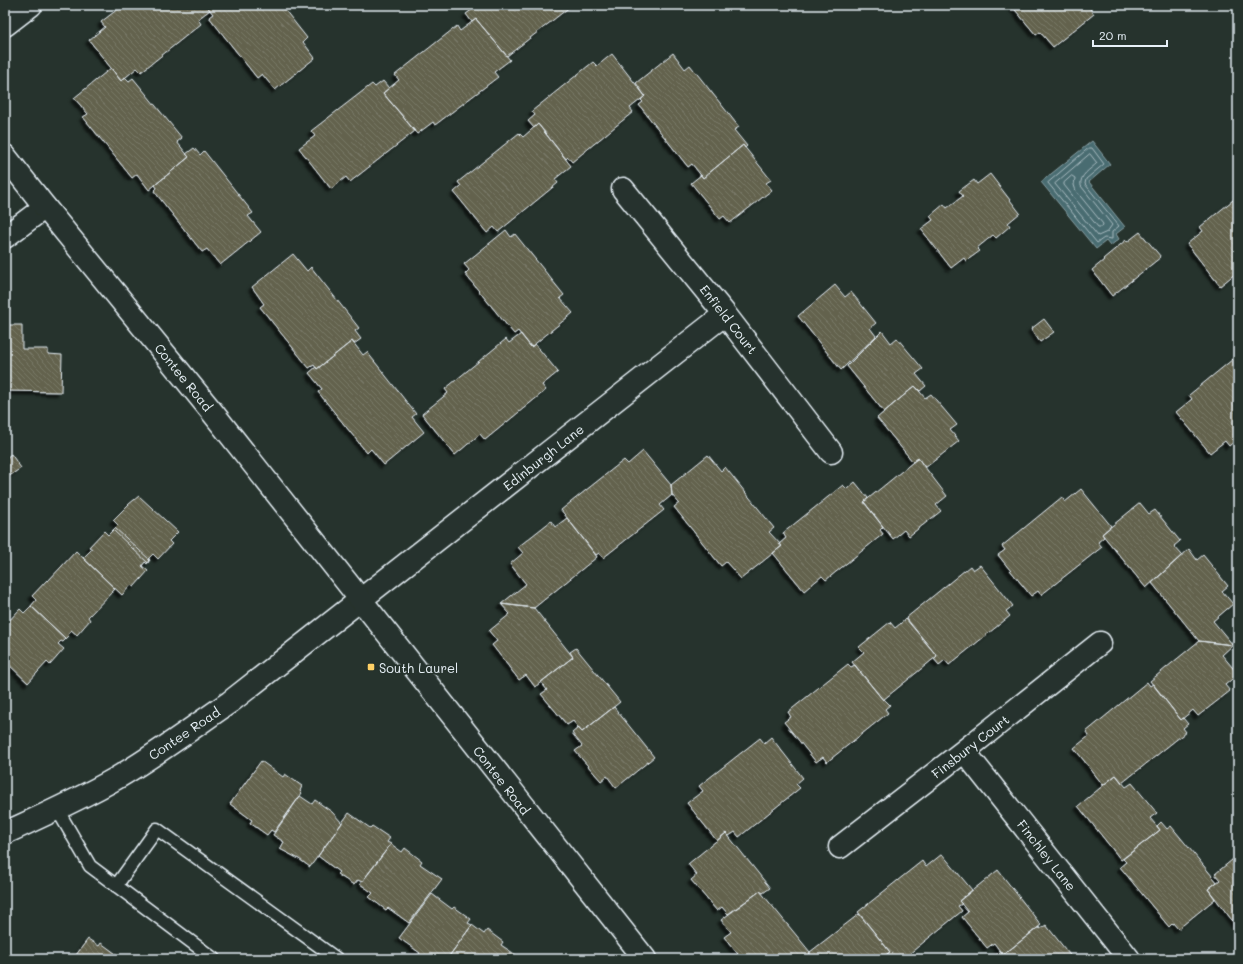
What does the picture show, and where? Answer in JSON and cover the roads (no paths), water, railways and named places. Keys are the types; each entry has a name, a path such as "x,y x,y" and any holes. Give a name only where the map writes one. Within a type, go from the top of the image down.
{"street":[{"path":"5,25 31,5"},
{"name":"Contee Road","path":"5,156 209,408 645,959"},
{"name":"Enfield Court","path":"623,189 725,314 831,452"},
{"path":"5,237 45,207"},
{"name":"Edinburgh Lane","path":"360,600 725,314"},
{"name":"Contee Road","path":"5,833 57,809 116,778 176,739 230,702 360,600"},
{"name":"Finsbury Court","path":"840,847 1100,643"},
{"name":"Finchley Lane","path":"964,751 1129,959"}],"lane":[{"path":"57,809 90,866 214,959"},
{"path":"116,886 157,829 337,959"}],"water":[{"path":"1092,141 1110,164 1089,182 1125,227 1116,234 1119,239 1110,246 1106,241 1096,249 1041,182"}],"place":[{"name":"South Laurel","path":"371,667"}]}
